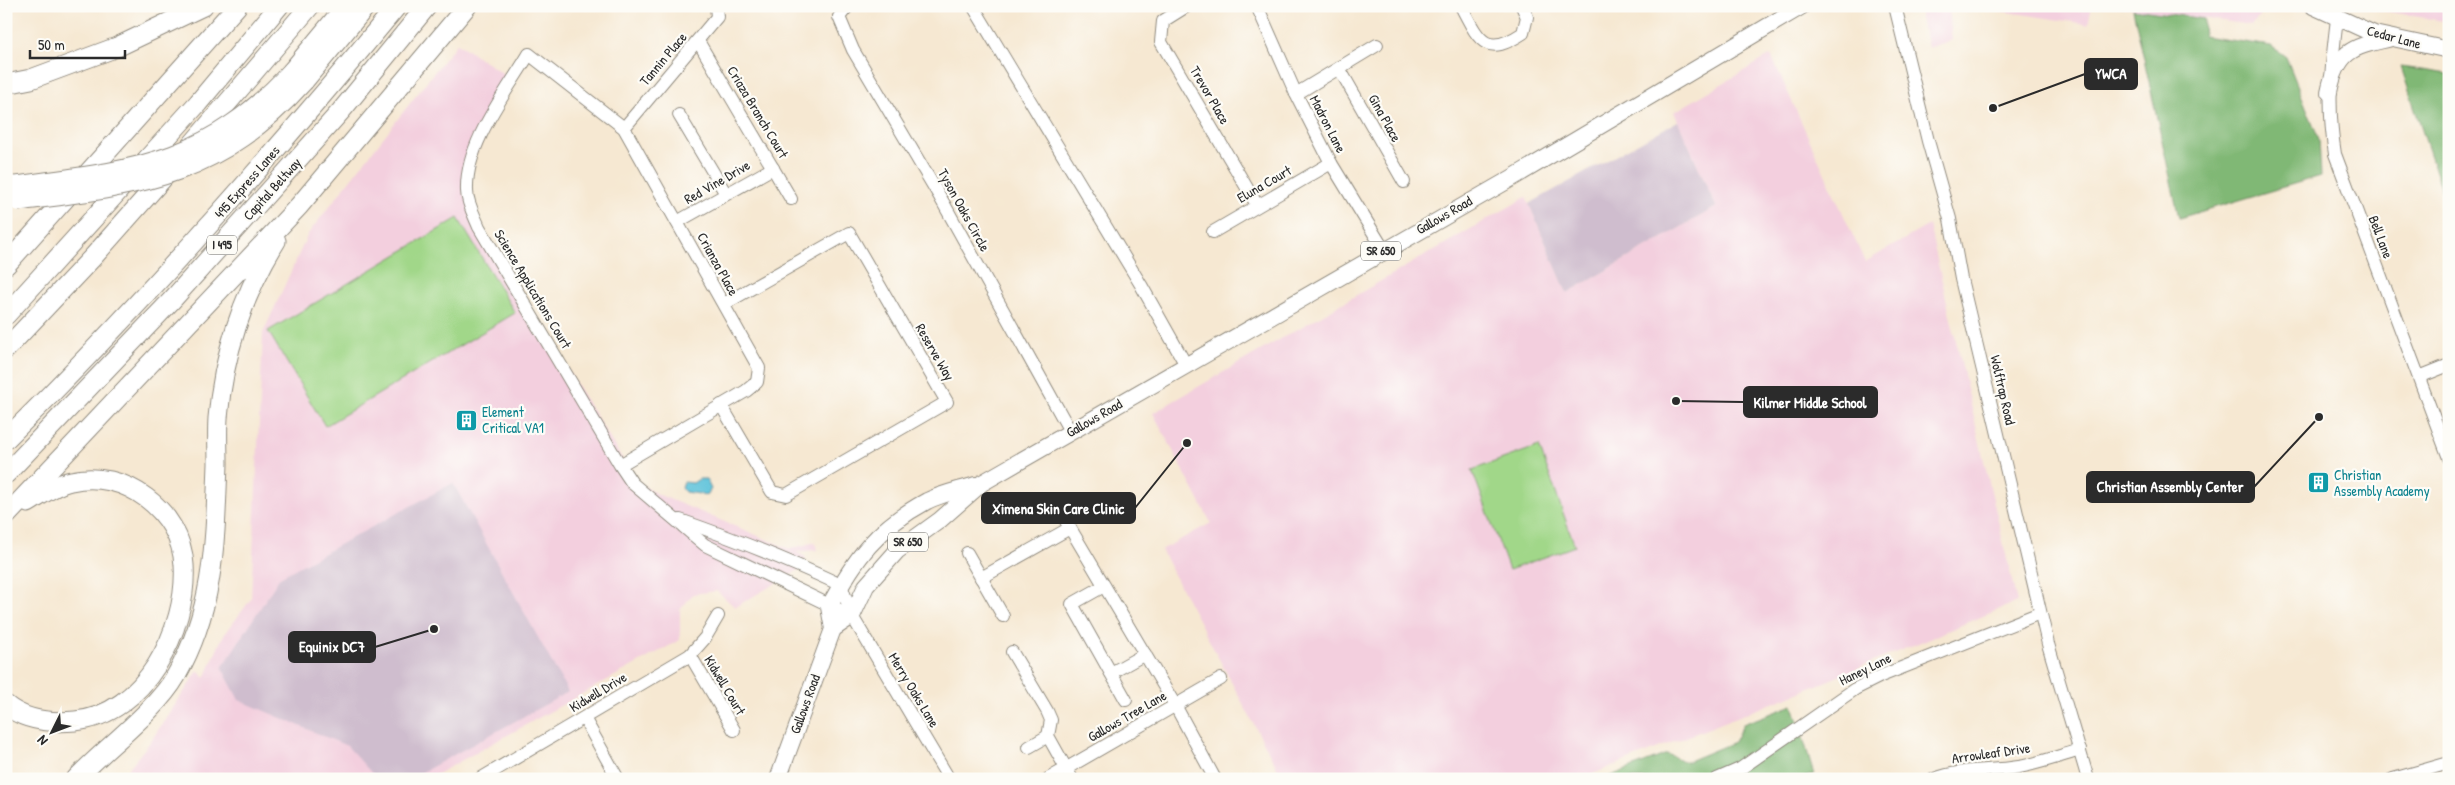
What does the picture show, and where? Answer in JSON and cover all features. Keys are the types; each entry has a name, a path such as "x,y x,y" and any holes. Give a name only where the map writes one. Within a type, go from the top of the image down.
{"highway":[{"path":"6,84 31,79 117,47 203,6"},
{"path":"6,265 237,6"},
{"path":"6,315 166,139 280,6"},
{"path":"6,349 119,227 310,6"},
{"path":"11,194 135,184 192,166 242,138 285,102 298,76 346,6"},
{"path":"298,76 366,6"},
{"name":"495 Express Lanes","path":"6,439 115,328 209,226 397,6"},
{"name":"Capital Beltway","path":"6,474 172,300 341,111 427,6"},
{"path":"6,517 299,206 467,6"},
{"path":"76,779 147,710 175,678 188,654 202,617 211,577 218,463 218,419 229,346 259,272 299,206"},
{"path":"6,517 47,492 71,481 93,478 120,482 146,497 168,519 180,544 184,565 179,606 172,633 157,664 142,686 119,706 104,715 66,722 32,719 6,705"}],"main road":[{"name":"Gallows Road","path":"852,616 866,586 897,551 940,520 982,483 1512,178 1802,6"},
{"name":"Cedar Lane","path":"2313,6 2337,18 2390,39 2449,50"},
{"path":"2329,92 2333,73 2346,54 2365,44 2390,39"},
{"name":"Gallows Road","path":"829,607 848,571 866,548 900,518 928,500 982,483"},
{"path":"829,607 833,629 852,616"},
{"name":"Gallows Road","path":"778,779 833,629"}],"street":[{"name":"Tannin Place","path":"624,128 717,16 716,6"},
{"name":"Tyson Oaks Circle","path":"848,6 839,17 854,50 940,197 1070,431"},
{"path":"973,6 1141,285 1186,365"},
{"name":"Trevor Place","path":"1187,6 1163,21 1161,42 1257,205"},
{"name":"Madron Lane","path":"1257,6 1296,94 1332,163 1384,250"},
{"path":"1461,6 1477,36 1491,45 1506,44 1523,33 1527,17 1522,6"},
{"name":"Wolftrap Road","path":"1895,6 1928,141 1950,219 1961,279 2040,613 2088,779"},
{"name":"Bell Lane","path":"2337,18 2329,92 2329,110 2335,154 2449,458"},
{"name":"Criaza Branch Court","path":"698,41 791,199"},
{"path":"1296,94 1377,45"},
{"name":"Crianza Place","path":"529,54 624,128 759,368 757,382 620,466"},
{"name":"Science Applications Court","path":"529,54 479,138 468,168 467,193 479,227 620,466 632,483 705,545 829,607 852,616"},
{"name":"Gina Place","path":"1339,68 1404,182"},
{"path":"679,115 726,194"},
{"name":"Eluna Court","path":"1213,232 1332,163"},
{"name":"Red Vine Drive","path":"677,222 773,168"},
{"name":"Reserve Way","path":"721,405 772,492 786,495 947,402 848,233 724,304"},
{"path":"2418,377 2449,365"},
{"path":"1060,511 1175,705 1215,779"},
{"name":"Science Applications Court","path":"673,518 744,542 811,570 840,585"},
{"path":"981,578 1070,528"},
{"path":"967,553 1003,616"},
{"path":"840,585 852,616"},
{"path":"1104,586 1072,604 1126,700"},
{"name":"Haney Lane","path":"1717,779 1740,770 1855,689 1881,676 2040,613"},
{"name":"Kidwell Drive","path":"480,779 690,655 705,638 718,616"},
{"name":"Merry Oaks Lane","path":"852,616 950,779"},
{"path":"1012,652 1047,711 1050,720 1048,736 1069,774"},
{"path":"1110,673 1145,654"},
{"name":"Kidwell Court","path":"690,655 734,730"},
{"name":"Gallows Tree Lane","path":"1048,779 1069,774 1175,705 1221,679"},
{"path":"584,718 618,779"},
{"path":"1029,747 1048,736"},
{"name":"Arrowleaf Drive","path":"1934,779 1951,773 1971,770 2002,774 2080,750"},
{"path":"2392,779 2449,763"}],"shaded area":[{"path":"1918,6 1949,6 1952,40 1928,48"},
{"path":"1966,6 2092,6 2088,24"},
{"path":"2116,6 2262,6 2260,17 2251,25"},
{"path":"2364,6 2449,6 2449,22 2366,8"},
{"path":"457,43 513,80 473,159 469,194 475,220 636,481 657,494 790,549 815,542 817,550 796,552 806,557 802,568 735,607 717,591 693,594 680,610 680,640 428,779 120,779 150,742 198,671 205,678 222,638 251,599 263,333 308,234"},
{"path":"1771,55 1865,262 1929,225 2017,602 1798,693 1580,779 1283,779 1161,550 1211,523 1153,413 1526,197 1567,293 1716,207 1674,112"},
{"path":"1678,121 1716,207 1567,293 1529,204"},
{"path":"453,483 568,692 410,779 377,779 347,746 239,700 222,668 280,577"}],"green space":[{"path":"2133,9 2204,19 2203,36 2271,46 2286,57 2319,139 2321,176 2179,218"},
{"path":"2401,67 2449,74 2449,211"},
{"path":"458,218 515,313 325,426 268,331"},
{"path":"1539,446 1575,546 1509,570 1472,470"},
{"path":"1793,705 1814,774 1800,779 1603,779 1667,754 1686,762 1734,742 1743,724"}],"water":[{"path":"699,479 706,479 711,489 707,495 685,492 682,488 684,482 693,483"}],"place":[{"name":"YWCA","path":"1993,108"},
{"name":"Kilmer Middle School","path":"1676,401"},
{"name":"Christian Assembly Center","path":"2319,417"},
{"name":"Element Critical VA1","path":"466,420"},
{"name":"Ximena Skin Care Clinic","path":"1187,443"},
{"name":"Christian Assembly Academy","path":"2318,483"},
{"name":"Equinix DC7","path":"434,629"}]}
